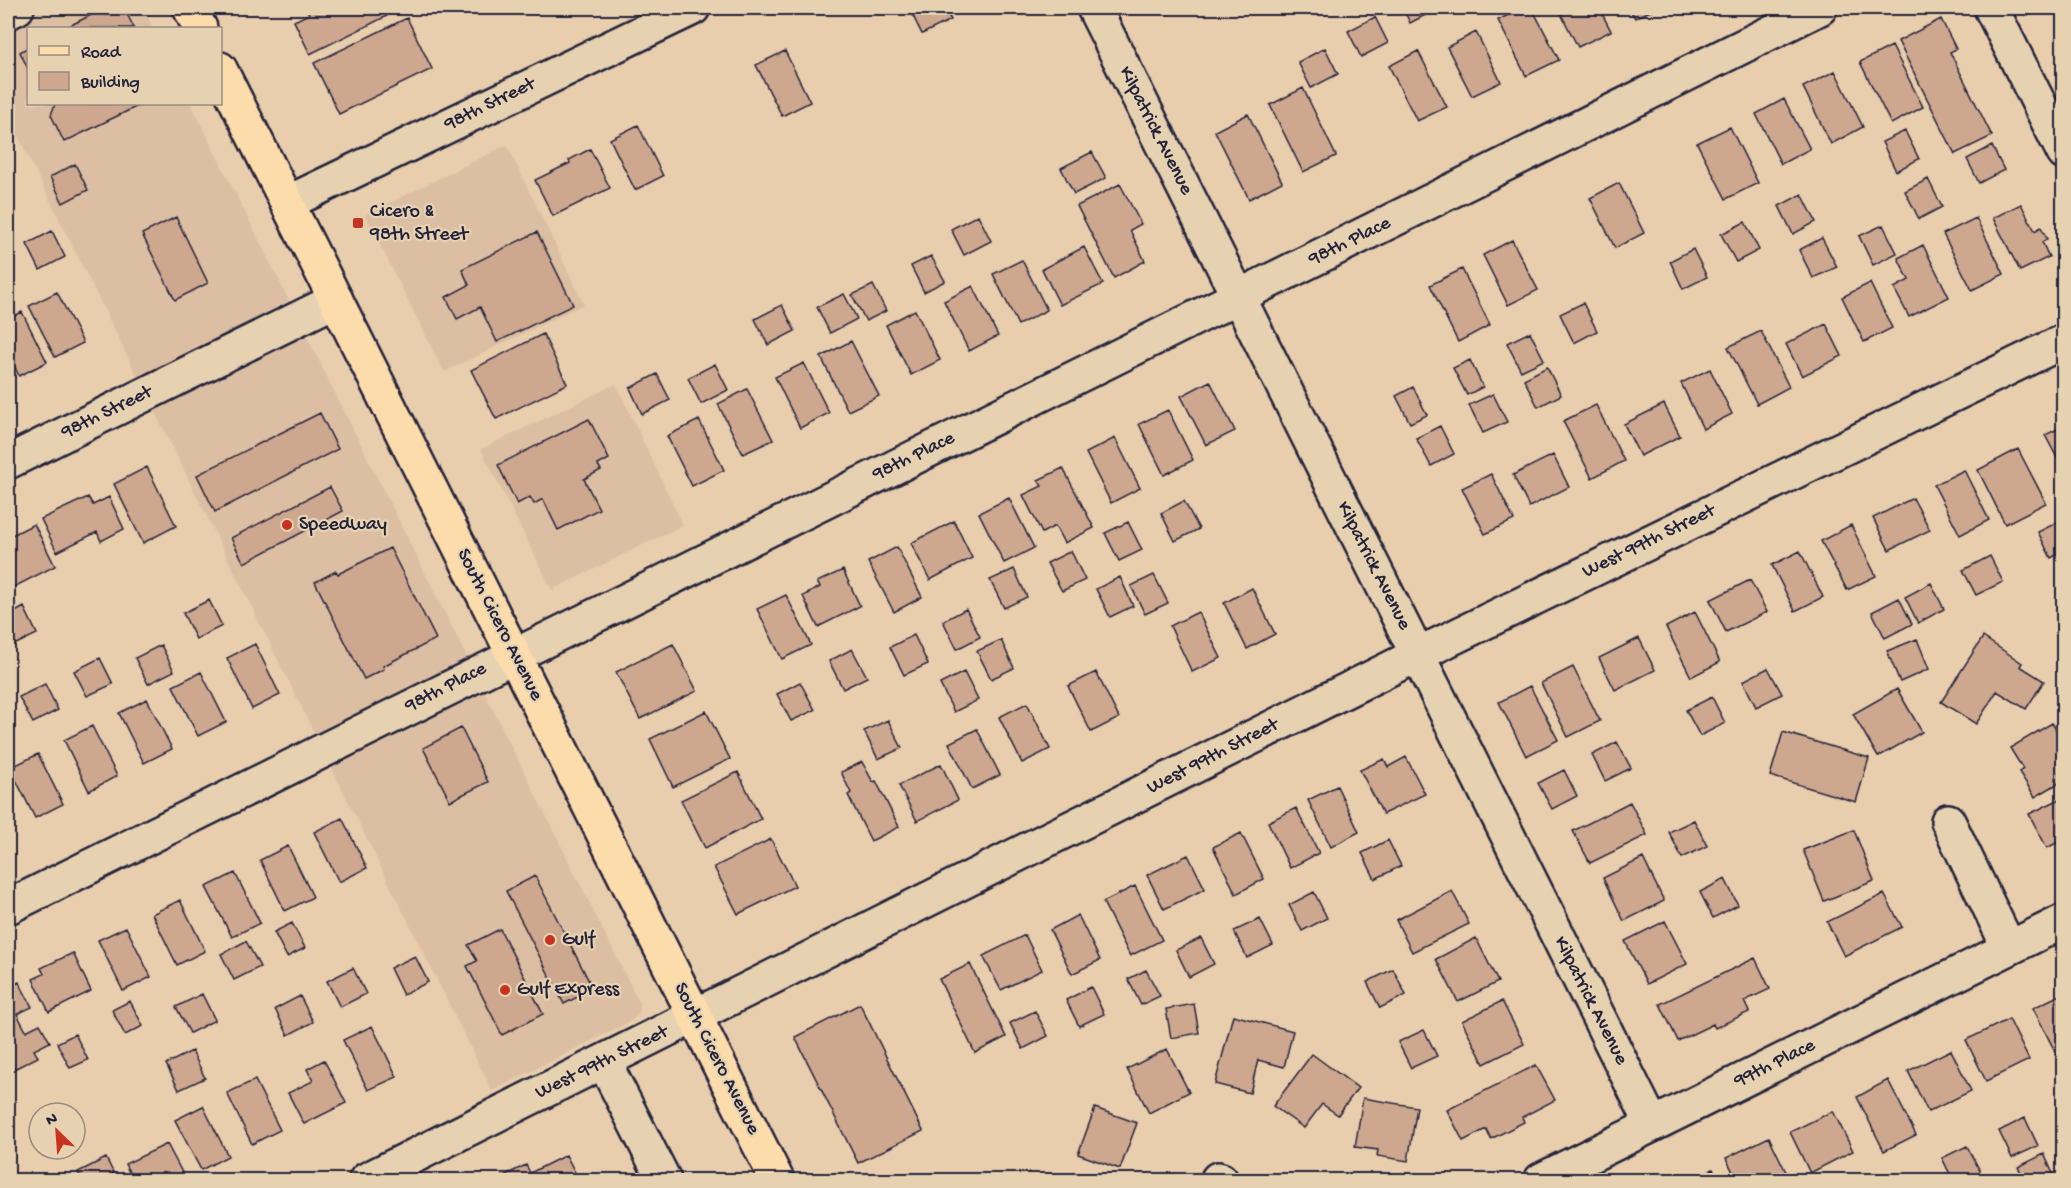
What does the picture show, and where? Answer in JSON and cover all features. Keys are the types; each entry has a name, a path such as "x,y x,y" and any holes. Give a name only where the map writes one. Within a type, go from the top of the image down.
{"main road":[{"path":"190,8 200,27"},
{"name":"South Cicero Avenue","path":"222,73 777,1180"}],"street":[{"path":"8,12 17,8"},
{"name":"98th Street","path":"287,203 693,8"},
{"name":"Kilpatrick Avenue","path":"1094,8 1652,1124"},
{"name":"98th Place","path":"8,907 513,654 1820,8"},
{"path":"1991,8 2064,153"},
{"name":"98th Street","path":"8,462 336,300"},
{"name":"West 99th Street","path":"366,1180 1417,655 2064,341"},
{"path":"1948,821 2008,948"},
{"name":"99th Place","path":"1541,1180 2064,921"},
{"path":"604,1062 664,1180"}],"shaded area":[{"path":"8,8 143,8 152,27 27,27 27,105 191,105 640,1004 640,1011 633,1020 492,1091 8,116"},
{"path":"507,145 584,304 444,372 365,215"},
{"path":"616,384 683,525 552,590 481,449"}],"building":[{"path":"105,8 125,10 134,27 67,27"},
{"path":"306,8 383,8 387,16 310,54 294,21 309,14"},
{"path":"909,8 944,8 951,20 922,34"},
{"path":"1403,8 1437,8 1437,9 1410,23"},
{"path":"1523,8 1532,8 1559,60 1526,76 1498,20"},
{"path":"1558,8 1599,8 1611,31 1578,47"},
{"path":"1629,8 1657,8 1635,18"},
{"path":"1375,17 1388,43 1361,57 1348,31"},
{"path":"407,18 432,69 339,114 314,63"},
{"path":"1941,19 1956,49 1950,52 1992,136 1955,154 1898,41"},
{"path":"1476,32 1501,82 1472,96 1447,47"},
{"path":"1892,46 1923,107 1891,124 1860,62"},
{"path":"27,48 27,67 20,52"},
{"path":"1325,48 1338,74 1311,88 1298,62"},
{"path":"785,51 810,102 782,116 756,65"},
{"path":"1418,51 1447,107 1417,121 1389,66"},
{"path":"1835,71 1863,127 1831,144 1803,87"},
{"path":"1303,88 1336,156 1303,172 1270,105"},
{"path":"1784,99 1810,149 1781,164 1756,114"},
{"path":"55,105 140,105 64,142 51,115"},
{"path":"1248,114 1282,182 1249,199 1215,131"},
{"path":"638,125 663,176 635,190 610,139"},
{"path":"1730,127 1758,183 1726,199 1697,143"},
{"path":"1905,131 1919,159 1896,171 1882,142"},
{"path":"1992,146 2004,170 1979,183 1967,159"},
{"path":"590,149 610,188 553,216 535,180 570,163 569,160"},
{"path":"1092,152 1106,178 1074,194 1061,168"},
{"path":"75,164 88,190 63,203 50,177"},
{"path":"1928,179 1942,207 1919,219 1905,191"},
{"path":"1619,183 1644,233 1615,248 1590,198"},
{"path":"1120,184 1141,224 1130,230 1145,261 1114,278 1077,206"},
{"path":"1802,194 1816,222 1793,234 1779,206"},
{"path":"2021,204 2035,231 2041,227 2047,239 2042,242 2049,257 2020,271 1993,218"},
{"path":"978,215 991,241 964,255 951,229"},
{"path":"176,217 208,283 175,300 142,234"},
{"path":"1976,218 2004,274 1972,290 1943,234"},
{"path":"1745,222 1759,250 1736,262 1721,234"},
{"path":"1883,225 1897,253 1873,265 1859,236"},
{"path":"52,231 65,257 40,270 27,244"},
{"path":"537,232 573,305 497,342 480,307 457,319 446,297 469,285 462,269"},
{"path":"1822,238 1837,267 1813,278 1799,250"},
{"path":"1512,240 1538,290 1508,305 1483,255"},
{"path":"1923,245 1949,297 1909,317 1894,288 1909,280 1898,258"},
{"path":"1084,247 1103,284 1060,305 1042,269"},
{"path":"1693,249 1707,277 1683,289 1670,261"},
{"path":"931,256 945,281 924,292 911,266"},
{"path":"1022,260 1047,310 1018,325 993,274"},
{"path":"1462,269 1490,325 1458,342 1430,285"},
{"path":"1870,283 1892,328 1864,342 1842,297"},
{"path":"873,285 886,311 866,321 852,295"},
{"path":"973,286 998,336 969,351 944,301"},
{"path":"57,292 83,343 55,357 29,306"},
{"path":"844,294 857,319 830,333 817,307"},
{"path":"1583,303 1597,331 1574,343 1560,314"},
{"path":"782,305 795,331 768,345 755,319"},
{"path":"915,310 940,360 911,375 886,325"},
{"path":"22,312 47,362 19,376 8,353 8,319"},
{"path":"1826,324 1842,356 1802,376 1786,344"},
{"path":"1761,331 1789,387 1757,404 1728,347"},
{"path":"1530,332 1544,360 1521,371 1507,343"},
{"path":"543,334 567,384 496,419 471,370"},
{"path":"851,341 879,396 848,411 821,357"},
{"path":"1470,360 1483,387 1467,395 1453,368"},
{"path":"804,363 829,413 800,428 775,377"},
{"path":"715,364 728,390 701,404 688,378"},
{"path":"1547,367 1561,395 1538,407 1524,379"},
{"path":"1710,369 1732,414 1703,429 1681,383"},
{"path":"657,374 670,400 642,414 630,388"},
{"path":"1210,381 1235,431 1206,445 1181,396"},
{"path":"1413,387 1427,415 1410,423 1396,396"},
{"path":"747,389 773,440 743,454 718,404"},
{"path":"1493,394 1507,422 1483,433 1469,405"},
{"path":"1664,404 1680,436 1640,456 1624,424"},
{"path":"1596,405 1624,461 1592,478 1563,421"},
{"path":"1168,410 1193,460 1164,475 1139,424"},
{"name":"Speedway","path":"320,413 338,449 215,512 197,475"},
{"path":"589,419 609,459 598,465 601,470 584,479 599,509 558,530 543,499 534,504 530,497 517,504 498,465"},
{"path":"699,420 724,470 692,486 667,436"},
{"path":"1440,426 1454,454 1431,466 1416,438"},
{"path":"2064,426 2064,471 2045,435"},
{"path":"1115,438 1140,488 1111,503 1086,453"},
{"path":"2018,449 2046,503 2005,524 1978,470"},
{"path":"1553,455 1569,487 1529,507 1513,475"},
{"path":"147,467 176,526 143,543 114,484"},
{"path":"1063,468 1094,528 1064,543 1055,526 1042,533 1023,495 1042,486 1038,480"},
{"path":"1964,470 1989,520 1960,535 1934,485"},
{"path":"1491,474 1514,520 1485,534 1462,488"},
{"name":"Speedway","path":"330,487 343,511 244,563 231,538"},
{"path":"88,497 93,505 109,497 124,529 101,541 97,532 57,552 41,519"},
{"path":"1009,498 1034,548 1004,563 979,513"},
{"path":"1913,498 1930,530 1889,550 1873,518"},
{"path":"1184,501 1199,529 1175,541 1161,513"},
{"path":"2064,519 2064,551 2051,558 2038,532"},
{"path":"954,521 972,558 930,580 911,543"},
{"path":"1128,522 1142,550 1119,561 1105,533"},
{"path":"34,524 55,566 10,589 8,584 8,537"},
{"path":"1851,525 1876,576 1847,590 1821,541"},
{"path":"897,547 922,597 894,612 868,562"},
{"path":"390,548 436,639 383,666 384,669 364,679 315,582 336,571 338,574"},
{"path":"1071,551 1085,580 1062,591 1047,563"},
{"path":"1800,551 1823,597 1795,611 1772,565"},
{"path":"1990,556 2003,582 1976,595 1963,570"},
{"path":"1014,569 1027,597 1004,608 990,580"},
{"path":"843,570 860,606 818,627 803,596 820,587 817,582"},
{"path":"1154,575 1168,603 1145,614 1131,586"},
{"path":"1120,577 1133,606 1110,617 1096,589"},
{"path":"1750,580 1767,612 1726,632 1710,600"},
{"path":"1931,583 1944,609 1918,623 1905,597"},
{"path":"1252,588 1275,634 1247,649 1224,603"},
{"path":"786,595 811,645 782,659 757,609"},
{"path":"1899,598 1912,624 1885,638 1872,612"},
{"path":"209,600 222,626 196,639 183,613"},
{"path":"24,607 37,634 12,646 8,638 8,616"},
{"path":"966,609 980,637 957,649 943,621"},
{"path":"1198,612 1221,658 1192,672 1170,626"},
{"path":"1695,612 1720,662 1691,677 1666,627"},
{"path":"914,635 928,664 904,675 890,647"},
{"path":"1983,637 2022,663 2020,666 2044,681 2026,709 1997,691 1976,724 1941,702"},
{"path":"1639,638 1655,670 1615,690 1599,658"},
{"path":"1917,639 1929,669 1900,682 1887,651"},
{"path":"1001,640 1014,668 991,679 977,651"},
{"path":"255,644 280,695 252,709 227,658"},
{"path":"673,644 697,691 640,719 616,672"},
{"path":"161,645 174,671 148,684 135,658"},
{"path":"852,649 867,677 843,689 829,661"},
{"path":"100,658 113,684 87,696 74,671"},
{"path":"1573,667 1600,721 1568,737 1541,683"},
{"path":"1768,668 1782,694 1756,707 1743,681"},
{"path":"201,672 226,722 198,736 173,686"},
{"path":"964,672 978,700 954,712 940,684"},
{"path":"1096,672 1119,718 1091,732 1068,686"},
{"path":"800,682 815,710 791,721 777,694"},
{"path":"45,684 58,710 33,723 19,697"},
{"path":"1530,686 1558,740 1526,756 1499,702"},
{"path":"1897,689 1922,732 1878,757 1853,714"},
{"path":"1712,697 1725,723 1700,736 1686,710"},
{"path":"147,699 172,749 144,763 119,713"},
{"path":"1027,703 1050,749 1022,763 999,717"},
{"path":"706,711 730,759 673,787 650,739"},
{"path":"888,720 902,748 878,759 864,731"},
{"path":"2052,723 2064,742 2064,780 2035,797 2019,772 2023,769 2010,748"},
{"path":"92,726 117,776 89,791 64,740"},
{"path":"461,728 488,782 450,801 423,748"},
{"path":"977,729 1000,775 972,789 949,743"},
{"path":"1783,732 1869,758 1856,802 1770,776"},
{"path":"1617,742 1631,768 1605,781 1592,755"},
{"path":"38,754 63,804 35,818 10,768"},
{"path":"1406,757 1425,794 1383,814 1360,770 1384,759 1388,767"},
{"path":"862,762 873,782 876,781 899,827 871,841 848,795 851,793 841,772"},
{"path":"941,764 958,800 917,821 899,785"},
{"path":"1564,770 1577,796 1552,809 1538,783"},
{"path":"738,772 761,819 705,848 681,800"},
{"path":"1337,786 1359,832 1331,847 1308,800"},
{"path":"2064,797 2064,839 2047,848 2029,814"},
{"path":"1630,802 1647,835 1590,863 1573,831"},
{"path":"1296,808 1319,853 1290,868 1268,822"},
{"path":"342,818 367,868 339,882 314,832"},
{"path":"1694,820 1707,846 1682,858 1669,832"},
{"path":"1854,830 1874,881 1824,901 1803,850"},
{"path":"1241,833 1264,879 1236,894 1213,847"},
{"path":"771,839 795,886 738,914 714,867"},
{"path":"1388,840 1401,866 1375,879 1362,853"},
{"path":"288,846 313,897 285,911 260,860"},
{"path":"1188,855 1205,889 1164,909 1147,875"},
{"path":"1643,858 1664,901 1624,921 1603,878"},
{"path":"235,873 260,923 232,937 206,887"},
{"name":"Gulf","path":"535,876 593,989 564,1004 506,891"},
{"path":"1725,879 1738,905 1713,918 1700,892"},
{"path":"1135,886 1162,940 1130,956 1103,902"},
{"path":"1452,891 1469,924 1412,952 1396,920"},
{"path":"1314,892 1327,918 1302,931 1289,905"},
{"path":"1884,894 1902,927 1844,956 1827,922"},
{"path":"180,900 205,951 177,965 152,914"},
{"path":"1078,915 1100,960 1072,974 1050,930"},
{"path":"1260,919 1273,945 1247,958 1234,931"},
{"path":"1665,921 1687,964 1647,984 1625,941"},
{"path":"292,923 305,948 287,957 274,932"},
{"path":"126,927 151,977 123,991 98,940"},
{"name":"Gulf Express","path":"500,929 543,1014 502,1035 467,966 477,961 468,945"},
{"path":"1025,935 1042,970 1001,990 983,956"},
{"path":"1201,938 1214,964 1189,977 1176,950"},
{"path":"1476,938 1498,982 1458,1002 1436,959"},
{"path":"246,941 260,967 234,980 221,954"},
{"path":"73,953 91,991 49,1012 33,979 44,974 41,968"},
{"path":"415,956 428,982 403,995 390,968"},
{"path":"1755,958 1770,989 1744,1001 1749,1012 1715,1028 1713,1024 1678,1041 1660,1004"},
{"path":"970,964 1006,1037 975,1053 939,979"},
{"path":"353,968 366,994 340,1007 327,981"},
{"path":"1393,969 1406,995 1380,1008 1367,982"},
{"path":"1146,970 1160,996 1141,1005 1128,979"},
{"path":"19,982 32,1007 17,1014 26,1031 40,1024 50,1042 34,1050 38,1057 8,1072 8,988"},
{"path":"1091,987 1104,1014 1079,1026 1066,1000"},
{"path":"2064,993 2064,1069 2033,1008"},
{"path":"202,994 215,1020 190,1033 176,1007"},
{"path":"300,996 313,1022 288,1035 275,1009"},
{"path":"130,1001 143,1026 125,1035 112,1010"},
{"path":"1502,1001 1524,1044 1484,1064 1462,1021"},
{"path":"860,1004 923,1131 858,1163 795,1037"},
{"path":"1194,1004 1199,1033 1171,1038 1166,1009"},
{"path":"1035,1011 1048,1036 1023,1049 1010,1023"},
{"path":"1233,1015 1293,1031 1284,1067 1258,1060 1250,1093 1215,1084"},
{"path":"2009,1019 2029,1060 1986,1081 1966,1040"},
{"path":"372,1026 397,1077 368,1090 343,1040"},
{"path":"1424,1030 1437,1056 1411,1068 1398,1042"},
{"path":"75,1034 88,1060 70,1068 57,1043"},
{"path":"1167,1049 1189,1092 1149,1113 1127,1069"},
{"path":"1951,1050 1971,1091 1928,1112 1908,1071"},
{"path":"192,1051 205,1078 179,1090 166,1064"},
{"path":"1312,1054 1358,1088 1338,1115 1322,1104 1304,1128 1273,1106"},
{"path":"324,1060 346,1103 304,1124 288,1093 313,1081 307,1069"},
{"path":"1536,1065 1555,1100 1522,1117 1524,1122 1491,1139 1486,1129 1463,1141 1447,1110"},
{"path":"255,1080 280,1130 252,1144 227,1093"},
{"path":"1888,1080 1916,1135 1884,1151 1857,1097"},
{"path":"1363,1098 1417,1107 1408,1161 1377,1156 1378,1150 1355,1147"},
{"path":"203,1106 228,1156 201,1170 175,1120"},
{"path":"1095,1108 1137,1123 1120,1169 1078,1154"},
{"path":"1833,1111 1853,1151 1810,1173 1790,1132"},
{"path":"2025,1118 2038,1146 2012,1158 1999,1131"},
{"path":"1769,1137 1789,1178 1737,1180 1726,1158"},
{"path":"167,1144 186,1180 133,1180 125,1164"},
{"path":"1967,1146 1981,1173 1965,1180 1953,1180 1942,1158"},
{"path":"2044,1154 2056,1180 2025,1180 2018,1167"},
{"path":"566,1155 579,1180 495,1180 526,1165 530,1173"},
{"path":"106,1158 117,1180 82,1180 78,1172"},
{"path":"1713,1169 1719,1180 1692,1180"}],"place":[{"name":"Cicero & 98th Street","path":"358,223"},
{"name":"Speedway","path":"287,525"},
{"name":"Gulf","path":"550,940"},
{"name":"Gulf Express","path":"505,990"}]}
